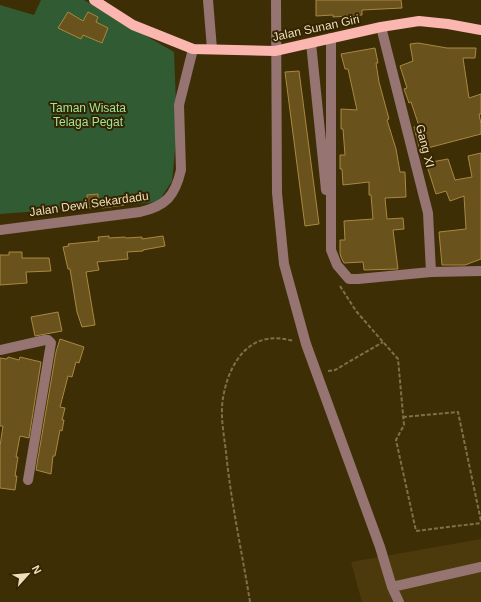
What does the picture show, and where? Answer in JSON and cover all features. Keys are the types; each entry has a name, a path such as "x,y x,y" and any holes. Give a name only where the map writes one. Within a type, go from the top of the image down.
{"main road":[{"name":"Jalan Sunan Giri","path":"94,0 134,25 193,49 275,51 381,27 419,21 448,24 481,32"}],"street":[{"path":"208,0 212,49"},
{"path":"276,0 275,51 277,193 284,264 306,344 380,547 392,587 399,602"},
{"name":"Gang XI","path":"381,27 428,213 431,272"},
{"path":"331,38 331,250"},
{"path":"311,43 331,250 337,265 349,279 431,272 481,271"},
{"name":"Jalan Dewi Sekardadu","path":"0,230 140,212 154,209 170,197 179,180 181,170 179,105 193,49"},
{"path":"0,350 45,340 48,340 51,343 28,480"},
{"path":"392,587 481,567"}],"path":[{"path":"337,265 336,275 346,297 356,311 398,359 403,417 404,425 396,440 416,531 481,522 458,412 403,417"},
{"path":"250,602 230,492 222,419 223,398 228,378 238,356 254,343 267,338 280,338 306,344"},
{"path":"321,368 328,371 335,370 383,342"}],"shaded area":[{"path":"481,539 481,602 362,602 351,562"}],"green space":[{"name":"Taman Wisata Telaga Pegat","path":"41,0 84,0 174,52 177,130 172,181 158,202 0,214 0,5 34,15"}],"building":[{"path":"316,0 401,0 402,8 362,10 362,15 333,17 333,15 316,16"},
{"path":"68,12 83,21 88,12 98,17 96,22 108,28 102,43 83,35 81,39 58,28"},
{"path":"418,43 447,48 476,48 475,58 463,58 469,98 481,94 481,114 479,114 481,134 420,150 414,127 419,126 411,102 409,103 404,89 407,88 400,66 413,61 410,44"},
{"path":"375,48 378,63 376,63 379,82 389,119 387,120 396,149 400,172 405,172 406,197 385,198 387,219 403,218 404,229 393,230 398,269 364,270 363,262 344,263 340,253 340,240 345,240 344,221 373,219 371,195 369,195 369,182 343,185 342,169 340,169 340,155 345,155 343,129 341,129 341,109 357,110 348,69 345,69 341,54"},
{"path":"299,71 319,224 305,226 285,72"},
{"path":"481,153 481,259 465,265 442,265 439,232 466,229 464,196 450,201 446,191 436,194 426,163 448,159 455,180 472,177 468,156"},
{"path":"98,194 98,207 88,208 87,195"},
{"path":"123,196 124,205 102,208 101,199"},
{"path":"109,236 109,238 142,237 142,239 163,236 165,246 143,251 127,252 128,259 97,262 99,270 86,272 95,325 82,327 77,312 70,269 68,269 63,247 69,246 68,244 99,241 98,237"},
{"path":"9,252 22,252 22,258 49,258 51,271 26,272 27,283 0,285 0,255 9,255"},
{"path":"58,312 62,331 35,336 31,317"},
{"path":"60,339 84,347 79,363 76,362 72,377 68,376 60,407 65,408 62,420 64,420 62,431 60,430 55,456 53,456 51,474 36,470 56,352"},
{"path":"8,357 19,360 20,357 41,362 29,438 20,436 16,457 18,457 15,476 17,476 15,490 0,488 0,446 3,426 0,426 0,358 7,359"}]}
